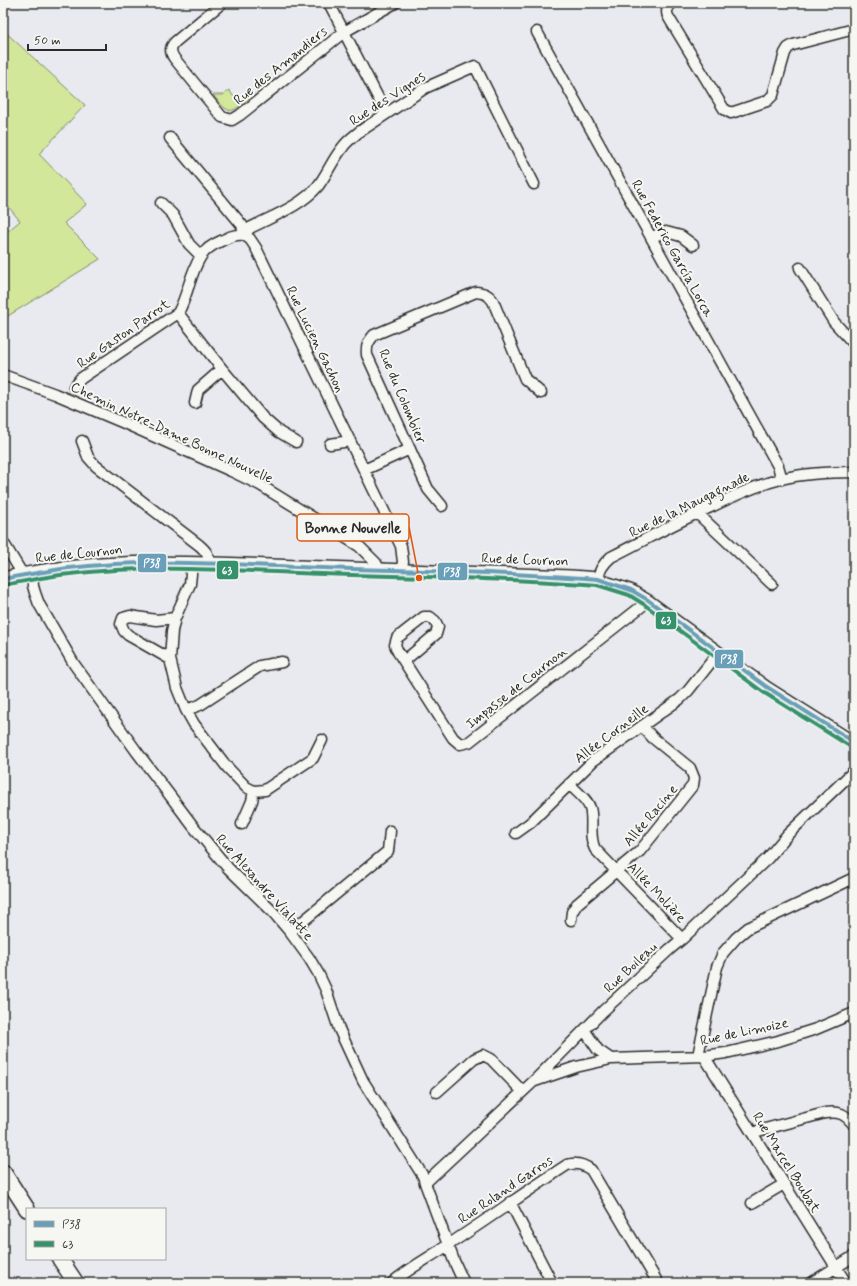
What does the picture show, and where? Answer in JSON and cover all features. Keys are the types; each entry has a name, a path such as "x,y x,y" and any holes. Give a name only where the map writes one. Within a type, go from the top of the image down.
{"main road":[{"path":"3,1172 26,1208"},
{"path":"61,1260 76,1283"}],"street":[{"name":"Rue des Amandiers","path":"222,3 175,42 171,51 174,58 222,117 232,120 344,32"},
{"path":"328,3 386,113"},
{"path":"344,32 395,3"},
{"path":"672,3 666,11 669,18 724,109 731,113 736,113 767,101 774,95 785,53 788,48 793,45 854,29"},
{"name":"Rue Federico García Lorca","path":"537,32 774,459 782,479"},
{"name":"Rue des Vignes","path":"244,234 250,228 307,197 317,186 346,144 359,132 425,88 475,66 534,184"},
{"name":"Rue Lucien Gachon","path":"170,138 242,225 244,234 250,239 256,248 401,546 403,562 401,571"},
{"path":"161,203 173,215 189,244 201,256"},
{"path":"651,237 666,232 681,236 693,245"},
{"name":"Rue Gaston Parrot","path":"74,387 80,379 178,313 183,304 195,268 201,256 208,249 219,242 238,234 244,234"},
{"path":"800,268 834,322 854,344"},
{"name":"Rue du Colombier","path":"442,506 428,489 367,355 366,348 368,342 374,335 476,292 484,293 489,295 493,301 526,378 541,394"},
{"path":"178,313 263,418 279,432 296,442"},
{"path":"195,403 198,390 222,369"},
{"name":"Chemin Notre-Dame Bonne Nouvelle","path":"3,374 124,423 260,485 359,546 376,563 378,569"},
{"path":"82,441 88,457 96,466 206,551 210,564"},
{"path":"330,444 350,442"},
{"path":"364,470 410,449"},
{"name":"Rue de la Maugagnade","path":"598,579 599,573 611,557 742,492 803,474 854,472"},
{"path":"697,513 772,584"},
{"path":"3,542 20,570 28,574"},
{"name":"Rue de Cournon","path":"3,579 76,567 155,562 378,569 598,579 631,590 648,600 767,687 854,742"},
{"path":"192,564 190,584 175,618 171,638 170,659 177,688 186,710 194,724 227,767 246,787 254,791 265,790 313,758 322,740"},
{"name":"Rue Alexandre Vialatte","path":"28,574 39,604 74,664 137,752 193,826 233,873 273,912 309,958 326,990 339,1029 363,1081 423,1176 424,1183 464,1283"},
{"name":"Impasse de Cournon","path":"404,661 436,634 438,627 430,617 424,617 397,638 395,645 404,661 453,738 460,744 469,742 648,600"},
{"path":"170,659 128,635 124,632 121,624 123,618 130,616 156,620 175,618"},
{"name":"Allée Corneille","path":"516,833 530,823 593,760 680,699 719,652"},
{"path":"186,710 200,705 260,666 282,662"},
{"name":"Allée Racine","path":"571,920 572,912 577,904 617,872 648,843 693,785 694,778 690,768 653,738 642,726"},
{"name":"Rue Boileau","path":"424,1183 534,1081 585,1031 603,1011 768,858 788,834 854,771"},
{"name":"Allée Molière","path":"569,784 587,803 590,809 592,843 595,849 682,939"},
{"path":"242,824 252,801 254,791"},
{"path":"290,932 388,851 390,831"},
{"path":"702,1056 699,1051 717,967 724,953 736,938 748,928 854,878"},
{"name":"Rue de Limoize","path":"534,1081 576,1067 611,1059 702,1056 726,1052 778,1040 816,1029 854,1013"},
{"path":"585,1031 598,1050 611,1059"},
{"path":"567,1049 569,1060 576,1067"},
{"path":"437,1092 474,1059 482,1055 491,1059 522,1091"},
{"name":"Rue Marcel Boubat","path":"702,1056 753,1134 846,1283"},
{"path":"753,1134 758,1131 832,1112 838,1112 844,1115 854,1125"},
{"name":"Rue Roland Garros","path":"392,1283 566,1165 580,1164 591,1170 658,1283"},
{"path":"752,1203 784,1184"},
{"path":"510,1202 552,1283"},
{"path":"811,1283 854,1256"}],"green space":[{"path":"3,30 85,105 39,154 87,204 64,223 100,259 3,319 3,235 20,221 3,200"},
{"path":"229,90 234,97 250,98 234,110 227,109 213,95 223,95"}],"transit line":[{"name":"P38","path":"3,579 69,568 132,563 196,563 495,573 598,579 631,590 648,600 767,687 854,742"},
{"name":"63","path":"4,585 45,577 133,569 196,569 494,579 597,585 629,595 645,605 763,692 851,747"}],"place":[{"name":"Bonne Nouvelle","path":"419,578"}]}
